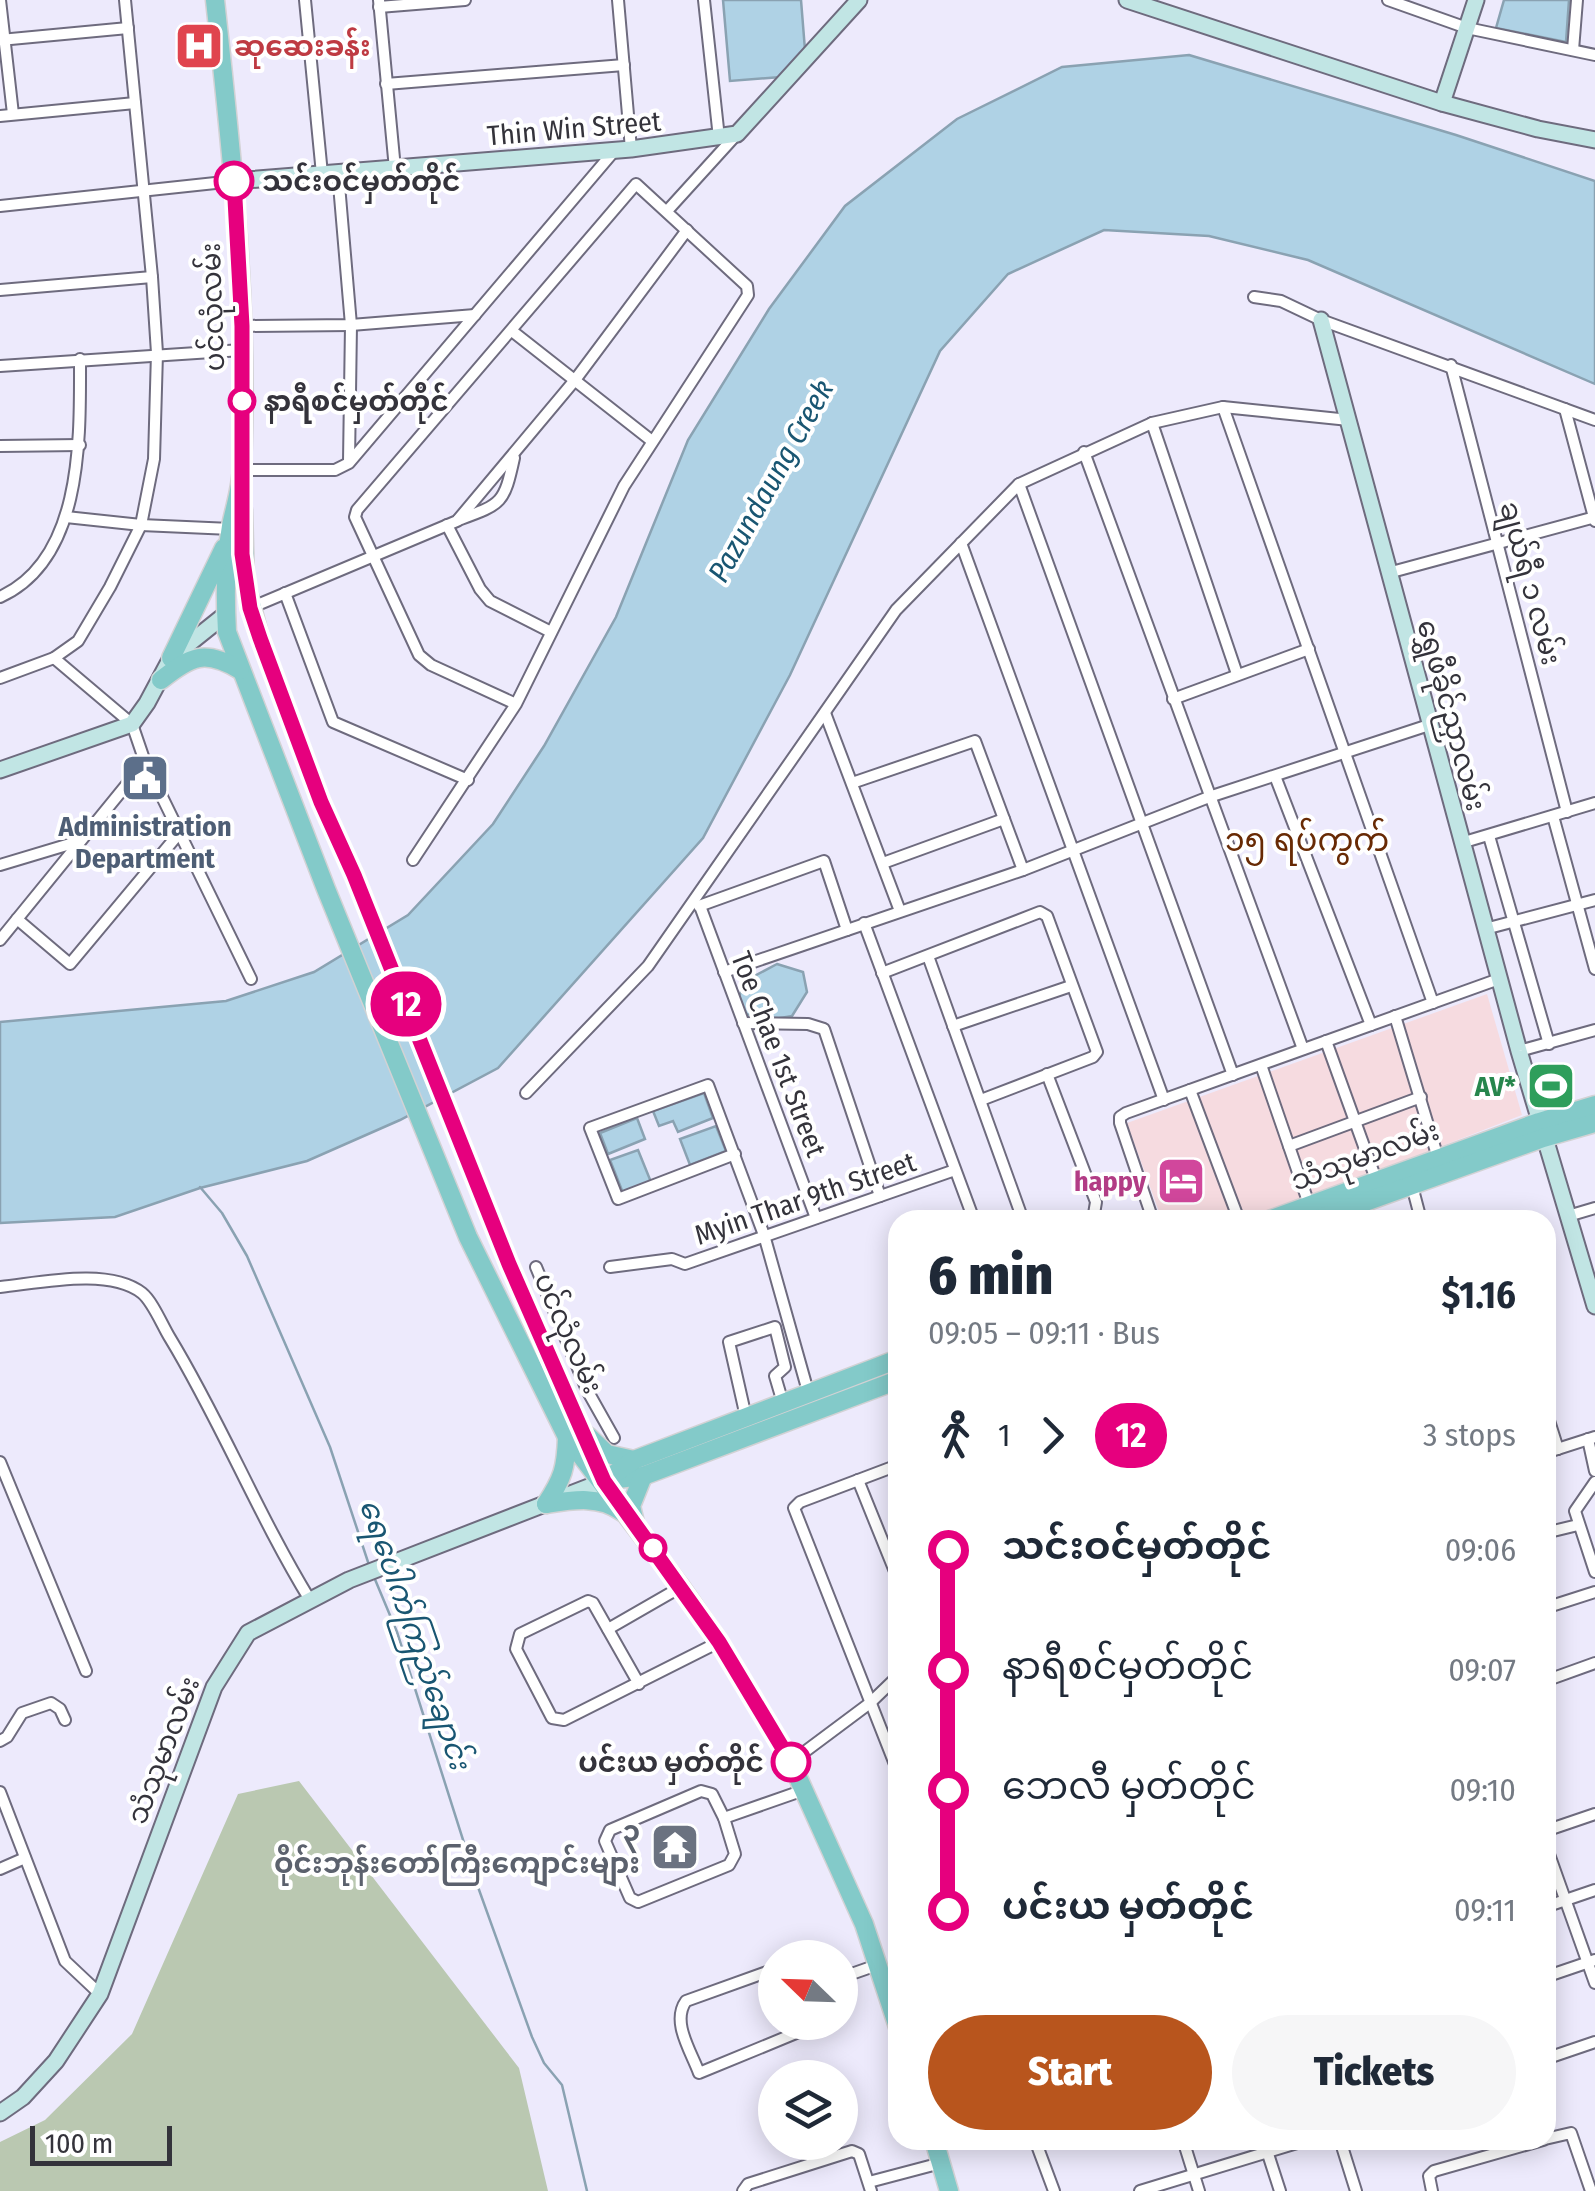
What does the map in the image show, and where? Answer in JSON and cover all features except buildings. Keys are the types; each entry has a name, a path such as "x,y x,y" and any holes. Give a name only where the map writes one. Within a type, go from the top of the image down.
{"main road":[{"name":"ပင်လုံလမ်း","path":"215,0 234,181 242,326 242,470 230,529 227,632 468,1238 604,1481 719,1642 791,1762 864,1924 888,1996"},
{"path":"738,134 859,0"},
{"path":"1442,103 1476,0"},
{"path":"1137,1 1442,103 1595,140"},
{"name":"Thin Win Street","path":"234,181 623,150 738,134"},
{"name":"ရွှေဖီခိုင်ညှာလမ်း","path":"1321,320 1518,1052 1595,1306"},
{"path":"171,658 226,614 238,593 242,470"},
{"path":"0,770 132,724 160,680 221,558 230,529"},
{"path":"242,554 250,608 321,802"},
{"path":"226,614 238,615 244,621 290,744 321,802"},
{"path":"160,680 199,656 228,662 240,670"},
{"name":"ပင်လုံလမ်း","path":"321,802 564,1392 574,1432"},
{"name":"သံသုမာလမ်း","path":"1325,1210 1541,1130 1595,1106"},
{"name":"သံသုမာလမ်း","path":"1409,1176 1438,1158 1541,1130 1595,1123"},
{"name":"သံသုမာလမ်း","path":"0,2114 56,2061 100,1994 214,1687 248,1634 350,1580 811,1401 888,1362"},
{"name":"သံသုမာလမ်း","path":"638,1468 783,1403 811,1401 888,1382"},
{"path":"546,1504 563,1476 574,1432 638,1468 631,1506 636,1524"},
{"path":"546,1504 571,1500 605,1502 636,1524"},
{"path":"937,2150 950,2191"}],"street":[{"path":"0,0 13,114"},
{"path":"0,678 54,658 78,641 141,525 154,459 156,353 152,276 125,0"},
{"path":"305,0 330,173 344,216 350,325 349,462"},
{"path":"396,169 379,4 465,0"},
{"path":"242,470 334,470 349,462 623,150 624,65 618,0"},
{"path":"704,0 719,139"},
{"path":"1388,0 1466,28 1595,55"},
{"path":"1573,50 1577,0"},
{"path":"2,39 128,28"},
{"path":"386,84 624,65"},
{"path":"0,116 136,104"},
{"path":"667,211 738,134"},
{"path":"0,206 234,181"},
{"path":"413,860 516,704 601,528 749,290 639,185 632,184 512,331 357,510 356,524 419,655 431,665 516,704"},
{"path":"452,523 575,380 688,230"},
{"path":"0,290 152,276"},
{"path":"1254,297 1281,301 1321,320 1595,420"},
{"path":"242,326 350,325 475,315"},
{"path":"512,331 652,441"},
{"path":"0,366 242,350"},
{"path":"0,597 30,577 66,517 80,445 80,359"},
{"name":"ချယ်ရီ ၁ လမ်း","path":"1451,365 1568,812"},
{"path":"1223,407 1433,1002"},
{"path":"526,1093 648,966 896,610 1019,484 1152,424 1223,407 1349,420"},
{"path":"1388,574 1595,519 1565,409"},
{"path":"1152,424 1237,674"},
{"path":"0,446 80,445"},
{"path":"1084,452 1303,1050"},
{"path":"250,608 491,508 503,499 514,455"},
{"path":"1019,484 1233,1075"},
{"path":"66,517 230,529"},
{"path":"452,523 480,589 490,601 551,632"},
{"path":"961,543 1164,1100"},
{"path":"285,593 334,722 468,780"},
{"path":"1173,699 1309,649"},
{"path":"54,658 132,724 145,762 251,979"},
{"path":"825,713 900,911"},
{"path":"724,972 1023,870 1209,797 1428,725"},
{"path":"852,783 975,741 1023,870"},
{"path":"0,940 145,762"},
{"path":"1275,776 1371,1025"},
{"path":"1462,843 1595,804"},
{"path":"1553,816 1595,969"},
{"path":"883,863 1004,819"},
{"path":"16,919 70,964 181,832"},
{"path":"1489,836 1549,1044"},
{"path":"0,865 81,841"},
{"path":"684,912 824,861 848,930"},
{"path":"1485,929 1595,900"},
{"name":"Toe Chae 1st Street","path":"700,906 816,1218"},
{"path":"882,972 1040,912 1047,916 1097,1052 1093,1058 981,1100"},
{"path":"864,924 970,1210"},
{"path":"928,956 1020,1210"},
{"path":"1150,1210 1120,1117 1498,979"},
{"path":"952,1026 1071,986"},
{"path":"1395,1016 1438,1158"},
{"path":"743,1023 808,1024 824,1029 880,1196"},
{"path":"1518,1052 1595,1030"},
{"path":"1326,1041 1379,1187"},
{"path":"1261,1065 1311,1210"},
{"path":"1046,1074 1096,1202 1094,1210"},
{"path":"735,1154 618,1199 590,1128 708,1085 735,1154 764,1235 811,1401"},
{"path":"1190,1090 1235,1210"},
{"path":"1290,1146 1421,1097"},
{"name":"Myin Thar 9th Street","path":"610,1266 672,1259 685,1264 955,1170"},
{"path":"1409,1176 1418,1210"},
{"path":"1568,1216 1595,1208"},
{"path":"536,1267 587,1390 614,1438"},
{"path":"0,1287 78,1279 114,1280 143,1293 184,1361 310,1600"},
{"path":"746,1417 730,1342 775,1327 786,1367 775,1376 783,1403"},
{"path":"564,1392 587,1390"},
{"path":"1556,1442 1558,1448 1592,1438 1595,1471"},
{"path":"0,1462 86,1670"},
{"path":"888,1469 800,1502 794,1508 888,1747"},
{"path":"858,1480 888,1554"},
{"path":"1595,1482 1576,1505 1578,1525 1595,1572"},
{"path":"1556,1530 1578,1525"},
{"path":"608,1629 682,1587"},
{"path":"1556,1604 1595,1592"},
{"path":"639,1684 593,1603 583,1600 520,1634 516,1649 552,1718 558,1720 639,1684 719,1642"},
{"path":"1556,1677 1595,1663"},
{"path":"791,1762 888,1686"},
{"path":"0,1741 22,1713 50,1703 55,1703 65,1720"},
{"path":"724,1818 805,1790"},
{"path":"701,1791 712,1794 724,1818 735,1854 729,1866 638,1902 630,1898 605,1842 610,1830 701,1791"},
{"path":"0,1792 65,1962 100,1994"},
{"path":"1556,1827 1595,1814"},
{"path":"0,1869 25,1858"},
{"path":"1556,1870 1592,1961 1595,1983"},
{"path":"1556,1904 1595,1890"},
{"path":"1556,1972 1592,1961"},
{"path":"858,1972 878,1965"},
{"path":"758,1975 686,2001 678,2020 699,2073 779,2040"},
{"path":"1556,2056 1595,2042"},
{"path":"1556,2137 1571,2134 1591,2191"},
{"path":"1043,2150 1054,2191"},
{"path":"1186,2150 1199,2191"},
{"path":"1140,2191 1279,2150"},
{"path":"1343,2150 1356,2191"},
{"path":"1432,2191 1429,2176 1434,2171 1509,2150"},
{"path":"743,2191 748,2184 852,2151 859,2154 870,2187 941,2162"},
{"path":"1268,2154 1280,2191"}],"shaded area":[{"path":"1487,994 1522,1115 1278,1210 1158,1210 1127,1123"}],"green space":[{"path":"299,1781 519,2068 548,2191 0,2191 0,2142 45,2120 132,2034 238,1794"}],"water":[{"path":"723,0 801,0 805,50 781,77 730,81"},
{"path":"1504,0 1569,0 1566,42 1496,28"},
{"name":"Pazundaung Creek","path":"1189,55 1595,181 1595,384 1308,260 1209,236 1104,230 1008,274 940,351 790,675 703,838 498,1068 400,1120 307,1161 200,1188 115,1217 0,1223 0,1022 226,1001 314,972 408,915 493,824 544,746 616,617 688,440 769,309 845,206 957,119 1062,67"},
{"path":"777,964 803,972 807,992 792,1016 763,1021 741,1012 737,1000 747,980"},
{"path":"704,1093 713,1118 678,1132 673,1121 659,1126 653,1111"},
{"path":"637,1118 645,1139 608,1154 600,1133"},
{"path":"716,1126 726,1151 690,1165 680,1139"},
{"path":"638,1150 651,1182 623,1193 610,1160"}],"waterway":[{"name":"ရေပေါက်ကြည်ချောင်း","path":"200,1187 222,1213 247,1256 330,1447 369,1565"},
{"name":"ရေပေါက်ကြည်ချောင်း","path":"374,1577 397,1632 478,1887 532,2037 544,2063 562,2085 587,2191"}],"bus line":[{"name":"12","path":"234,181 242,326 242,554 250,608 260,638 321,802 354,875 509,1264 604,1481 719,1642 791,1762"}],"place":[{"name":"ဆုဆေးခန်း","path":"199,46"},
{"name":"သင်းဝင်မှတ်တိုင်","path":"234,181"},
{"name":"နာရီစင်မှတ်တိုင်","path":"242,401"},
{"name":"Administration Department","path":"145,778"},
{"name":"AV*","path":"1551,1086"},
{"name":"happy","path":"1181,1181"},
{"name":"ပင်းယ မှတ်တိုင်","path":"791,1762"},
{"name":"၃ ဝိုင်းဘုန်းတော်ကြီးကျောင်းများ","path":"675,1847"}],"district":[{"name":"၁၅ ရပ်ကွက်","path":"1307,840"}]}
